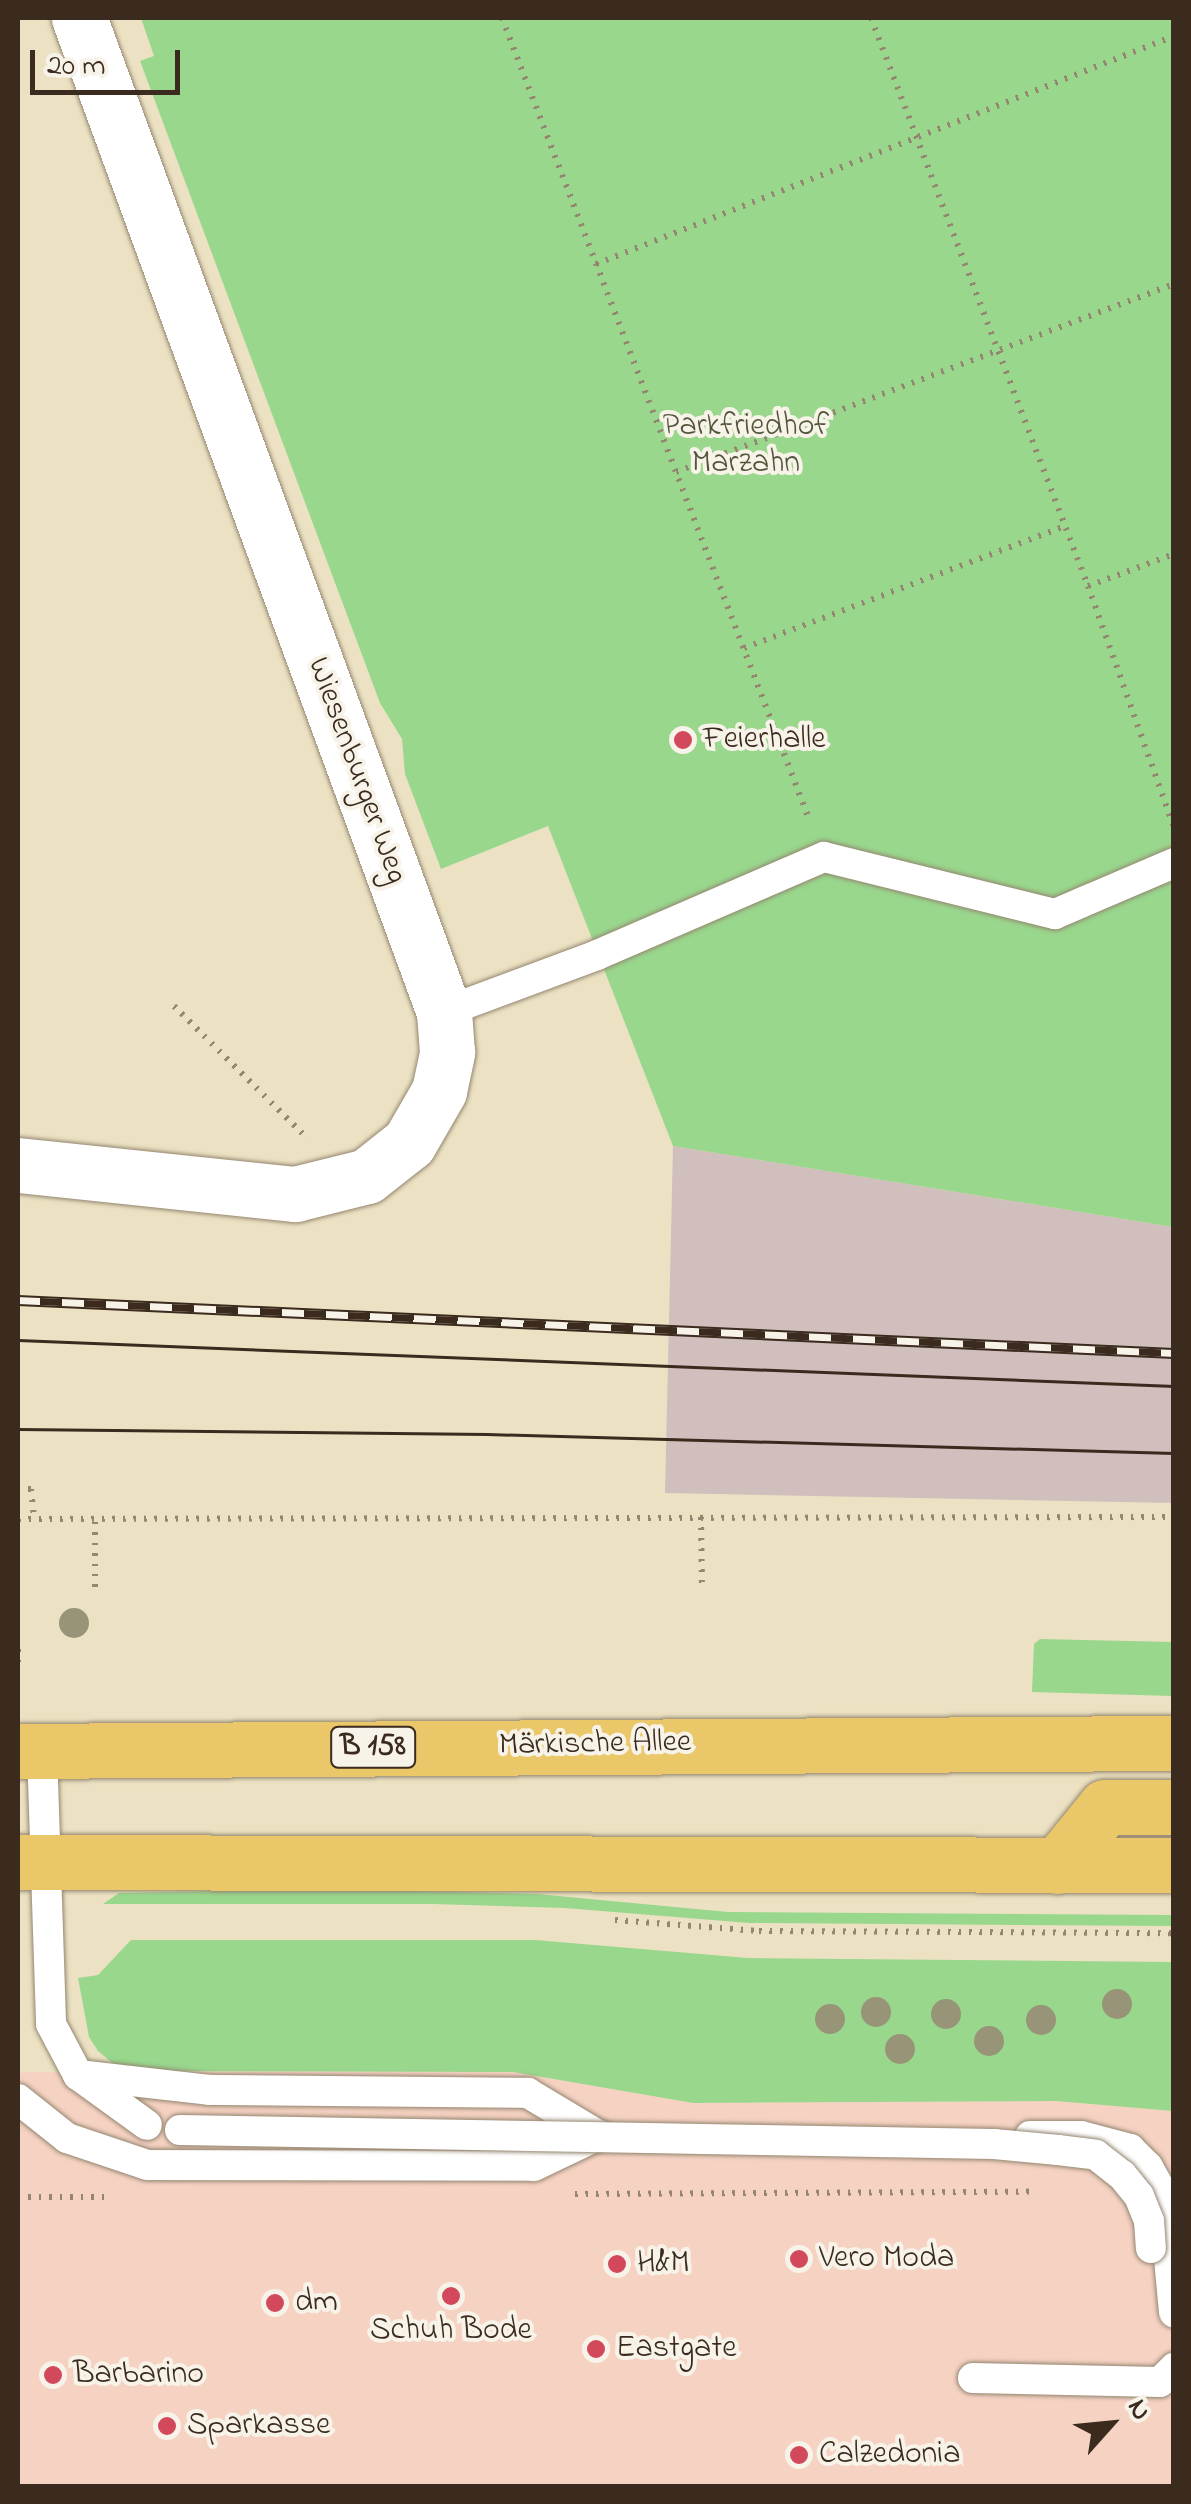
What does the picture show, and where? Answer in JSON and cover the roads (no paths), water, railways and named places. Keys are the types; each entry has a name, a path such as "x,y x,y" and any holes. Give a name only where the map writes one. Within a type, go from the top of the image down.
{"main road":[{"name":"Märkische Allee","path":"26,1763 1174,1743"},
{"path":"1057,1866 1105,1807 1174,1807"},
{"path":"31,1862 1174,1865"}],"street":[{"name":"Wiesenburger Weg","path":"18,1165 295,1194 367,1176 410,1143 439,1091 446,1052 444,1012 79,18"}],"lane":[{"path":"444,1012 597,955 824,858 1055,914 1174,863"},
{"path":"26,1763 31,1862 50,2024 78,2075 147,2125"},
{"path":"78,2075 209,2090 528,2093 598,2135"},
{"path":"18,2099 67,2138 147,2164 534,2166 598,2135 1081,2136 1130,2148 1148,2167 1163,2194 1174,2312"},
{"path":"67,2138 147,2125 180,2130 994,2144 1058,2150 1096,2155 1122,2175 1139,2196 1149,2221 1151,2248"},
{"path":"973,2378 1160,2382 1174,2368"}],"tram line":[{"path":"18,1340 1174,1386"},
{"path":"18,1429 487,1434 1174,1453"}],"railway":[{"path":"18,1300 1174,1353"}],"place":[{"name":"Feierhalle","path":"683,740"},
{"name":"Vero Moda","path":"799,2259"},
{"name":"H&M","path":"617,2264"},
{"name":"Schuh Bode","path":"451,2296"},
{"name":"dm","path":"275,2303"},
{"name":"Eastgate","path":"596,2349"},
{"name":"Barbarino","path":"53,2375"},
{"name":"Sparkasse","path":"167,2426"},
{"name":"Calzedonia","path":"799,2455"}],"park label":[{"name":"Parkfriedhof Marzahn","path":"746,446"}]}
